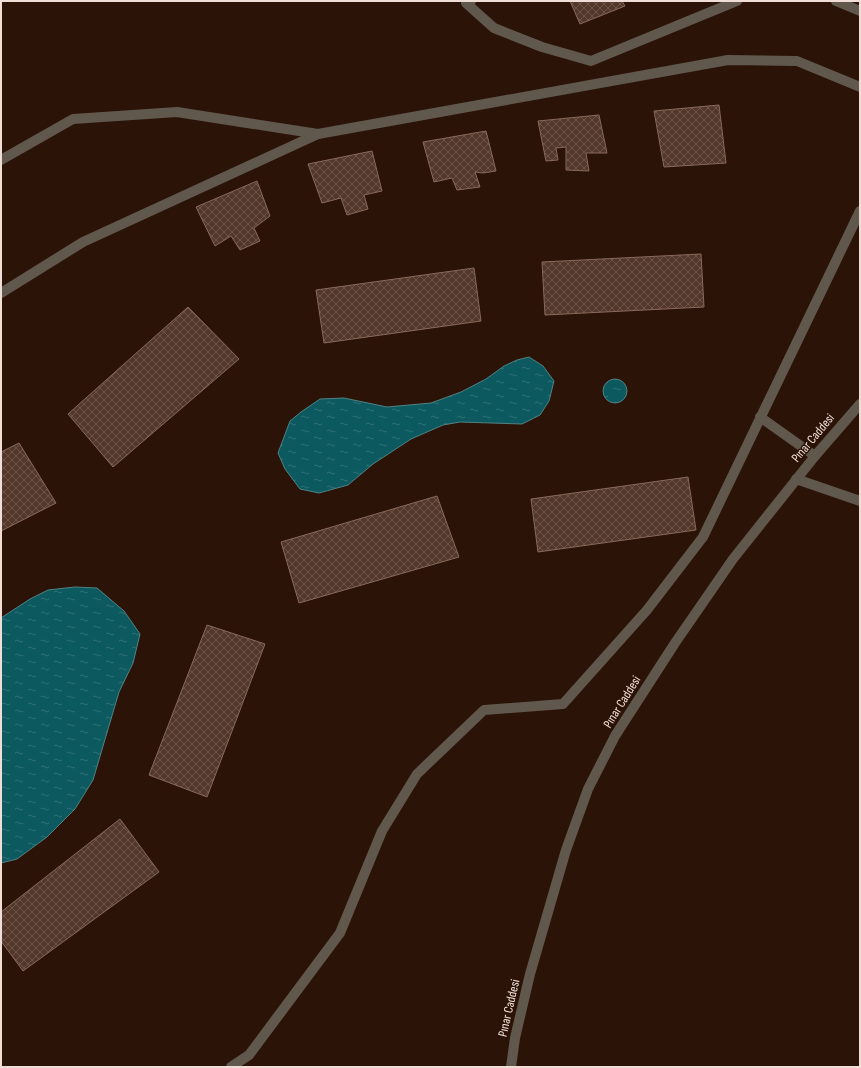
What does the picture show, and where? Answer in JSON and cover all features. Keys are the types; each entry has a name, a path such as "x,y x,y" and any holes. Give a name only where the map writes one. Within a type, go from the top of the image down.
{"street":[{"path":"471,1 466,3 494,28 542,46 591,61 737,1"},
{"path":"836,1 860,11"},
{"path":"1,294 83,242 318,134 728,60 797,61 860,87"},
{"path":"1,160 73,120 177,112 318,134"},
{"path":"231,1067 249,1055 340,933 382,831 417,774 484,710 564,704 647,610 703,537 860,211"},
{"name":"Pınar Caddesi","path":"511,1067 515,1038 532,967 566,850 588,790 615,736 675,643 733,559 796,479 860,404"},
{"path":"760,417 815,456"},
{"path":"796,479 860,501"}],"water":[{"path":"529,357 543,366 554,381 549,401 540,415 522,424 460,422 443,425 411,439 373,464 348,485 319,493 300,489 285,469 278,453 290,421 320,399 344,398 387,407 431,403 461,392 486,379 504,366 517,360"},
{"path":"615,379 624,382 627,391 624,400 615,403 606,400 603,391 606,382"},
{"path":"75,587 97,588 124,611 140,634 133,663 119,692 93,780 75,809 47,837 17,859 1,863 1,618 30,599 48,590"}],"building":[{"path":"570,1 622,1 625,6 580,24"},
{"path":"719,105 726,163 664,167 654,111"},
{"path":"599,115 607,153 586,153 589,171 566,170 566,147 556,148 558,160 546,161 538,121"},
{"path":"486,131 496,171 483,173 475,172 480,187 457,190 452,178 434,182 423,142"},
{"path":"372,151 382,191 364,195 368,209 347,215 341,198 322,203 308,164"},
{"path":"257,181 270,216 254,228 260,241 240,250 231,236 215,246 196,207"},
{"path":"701,254 704,307 545,315 542,262"},
{"path":"474,268 481,321 324,343 316,290"},
{"path":"188,307 239,359 113,467 68,414"},
{"path":"19,443 56,503 1,531 1,452"},
{"path":"688,477 696,530 538,552 531,499"},
{"path":"437,496 459,557 299,603 281,542"},
{"path":"207,625 265,644 207,797 149,775"},
{"path":"120,819 159,872 23,971 1,941 1,912"}]}
